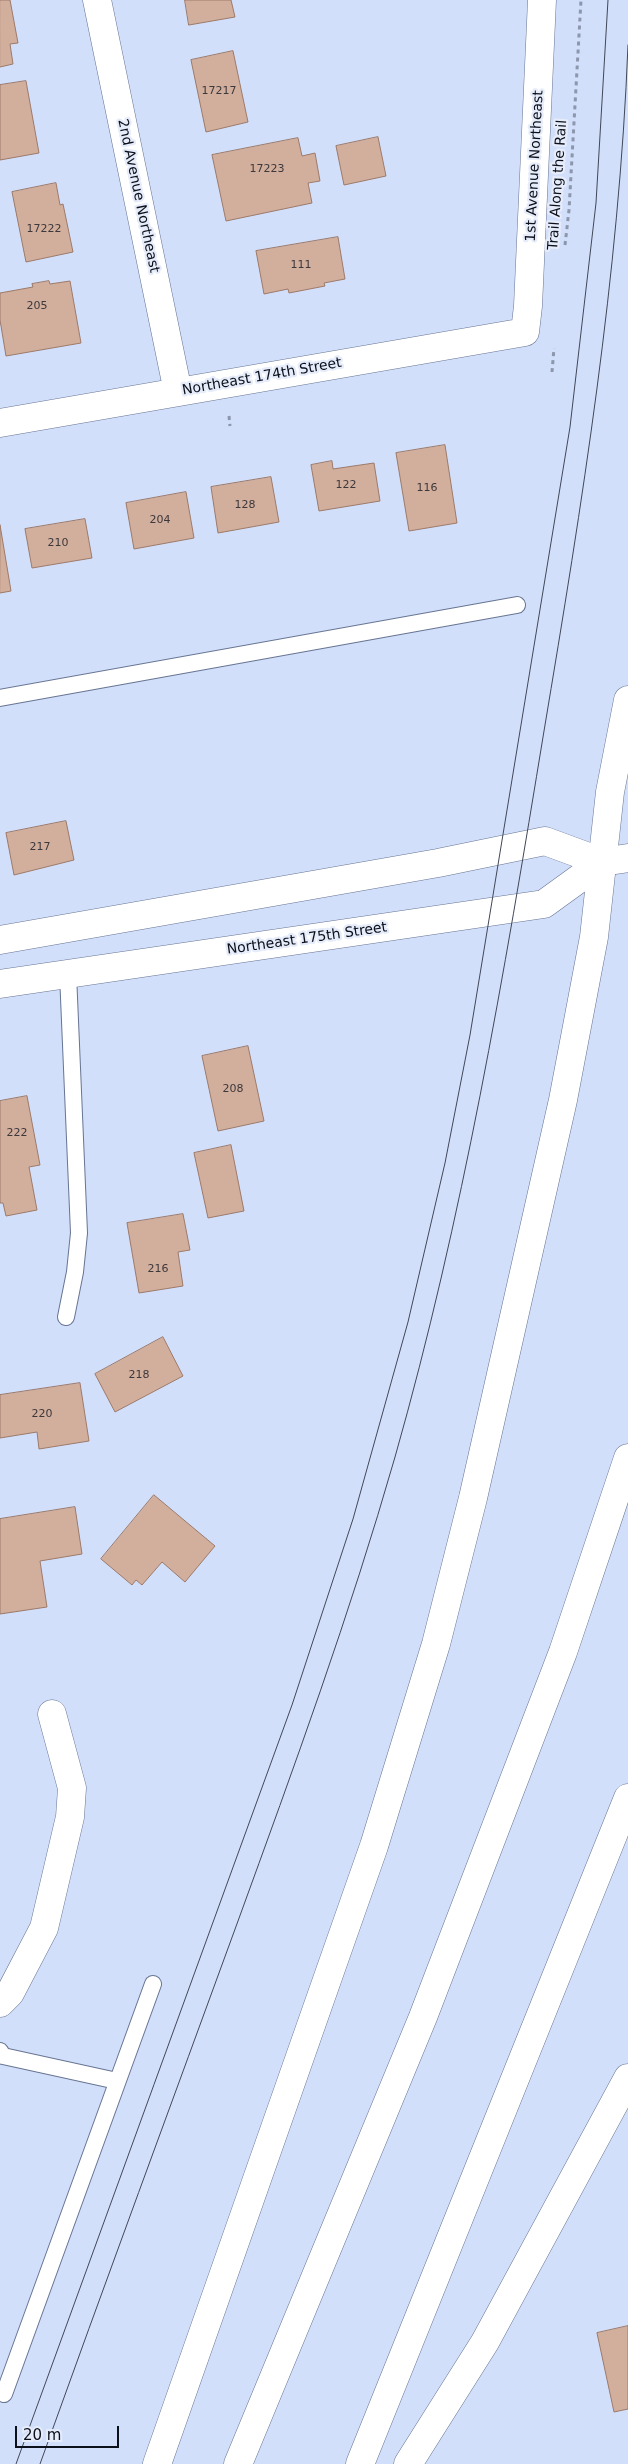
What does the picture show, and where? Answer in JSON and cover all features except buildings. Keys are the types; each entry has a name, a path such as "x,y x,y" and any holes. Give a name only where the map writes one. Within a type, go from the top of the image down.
{"main road":[{"name":"2nd Avenue Northeast","path":"97,0 178,392"},
{"name":"1st Avenue Northeast","path":"525,332 528,306 542,0"},
{"name":"Northeast 174th Street","path":"0,423 525,332"},
{"path":"156,2464 374,1846 436,1644 474,1498 563,1100 594,937 610,792 628,700"},
{"name":"Northeast 175th Street","path":"0,940 438,863 545,841 602,862"},
{"name":"Northeast 175th Street","path":"0,984 544,904 602,862 628,858"},
{"path":"238,2464 430,1999 563,1652 628,1458"},
{"path":"0,2003 10,1992 44,1928 70,1817 72,1788 52,1714"},
{"path":"360,2464 628,1798"},
{"path":"408,2464 485,2342 628,2078"}],"lane":[{"path":"0,698 517,605"},
{"path":"66,1317 75,1272 78,1233 68,974"},
{"path":"4,2394 57,2253 153,1984"},
{"path":"0,2051 4,2056 117,2081"}],"path":[{"name":"Trail Along the Rail","path":"565,249 581,0"},
{"path":"552,372 555,344"},
{"path":"228,411 230,426"}],"tram line":[{"path":"16,2464 292,1705 353,1519 408,1322 445,1163 470,1035 570,427 596,203 608,0"},
{"path":"40,2464 321,1690 378,1516 419,1367 441,1277 480,1096 497,1005 585,475 597,389 616,217 628,45"}]}
